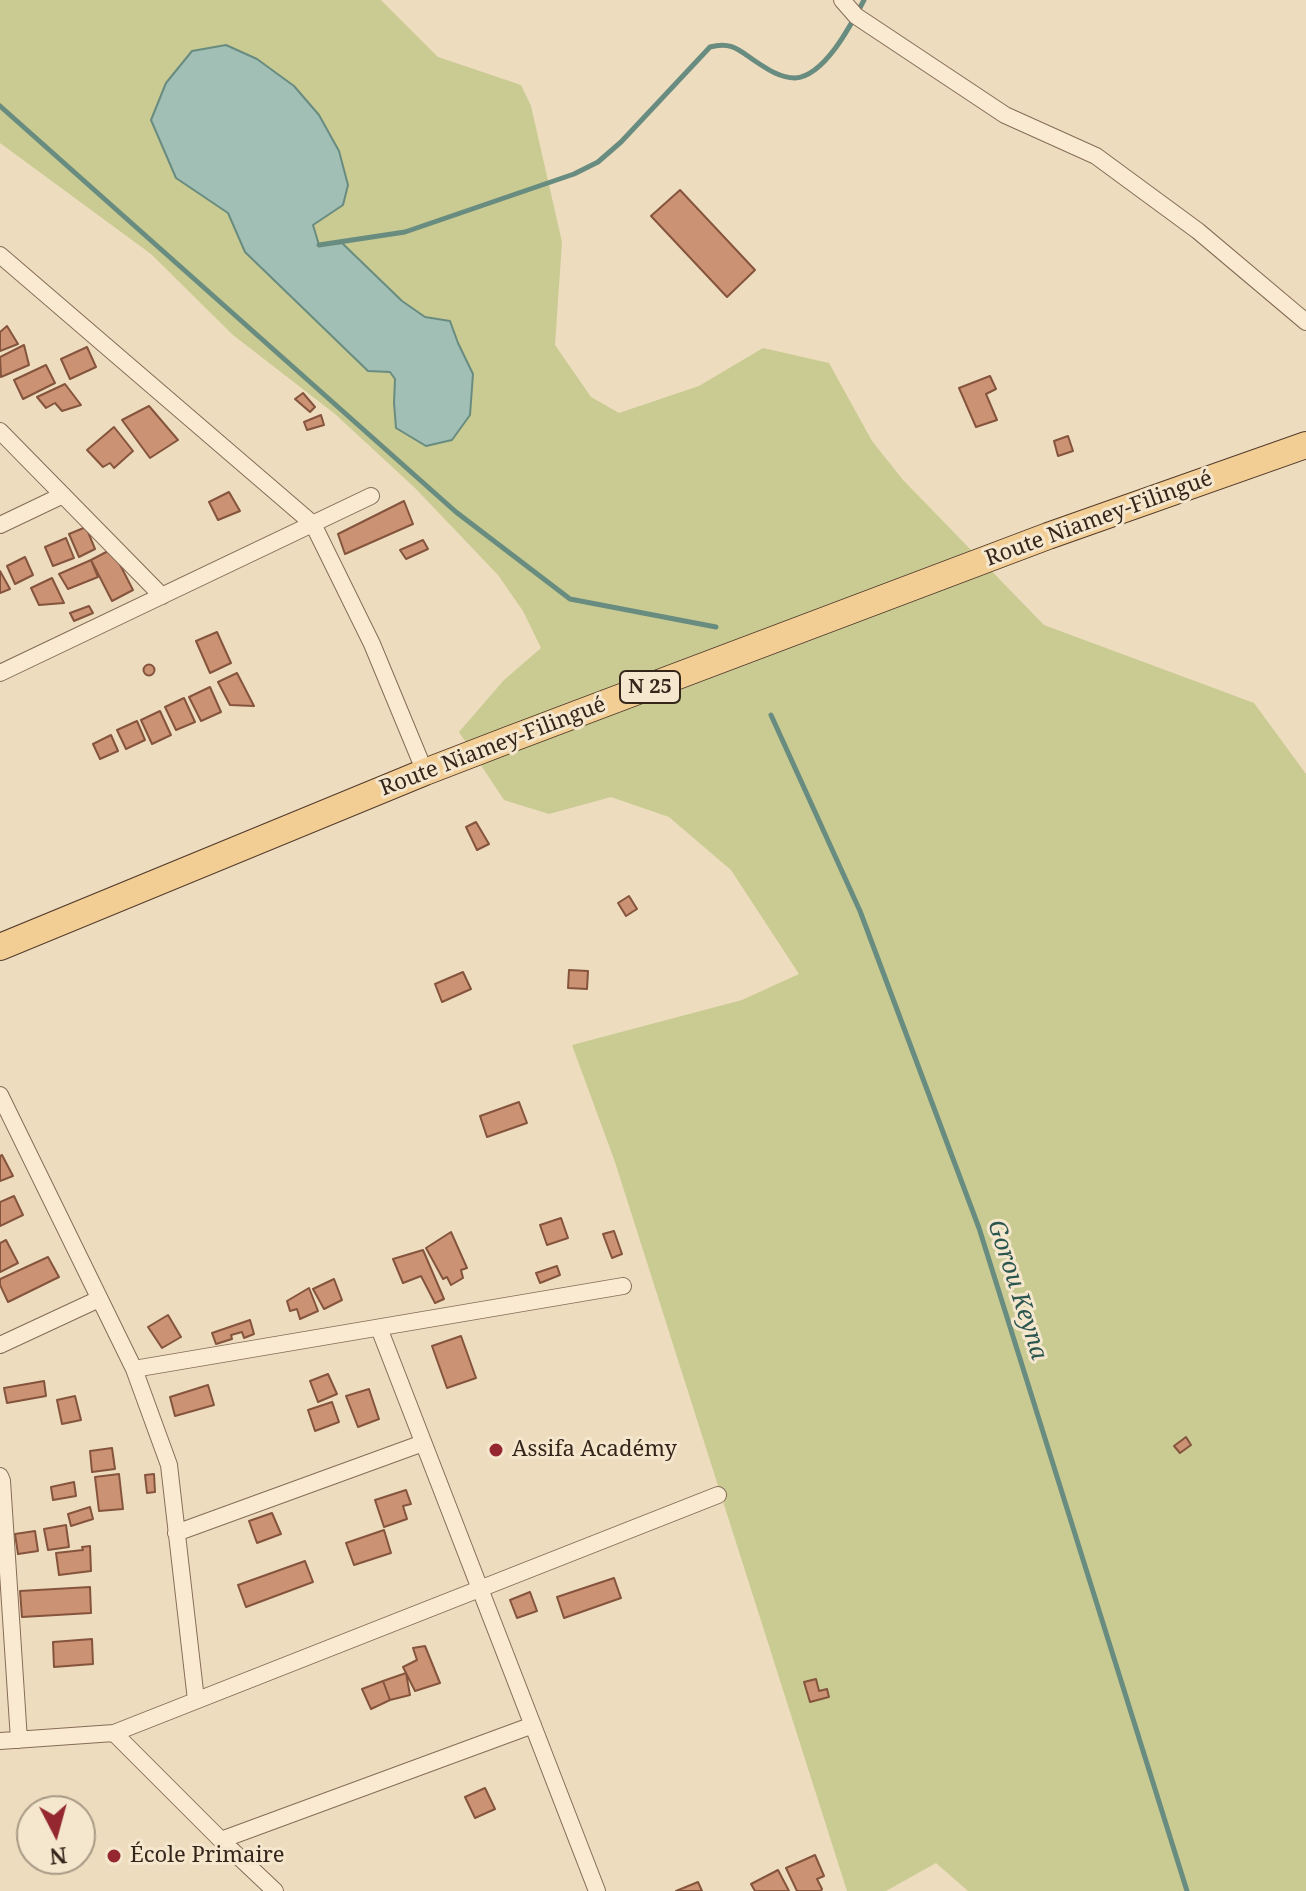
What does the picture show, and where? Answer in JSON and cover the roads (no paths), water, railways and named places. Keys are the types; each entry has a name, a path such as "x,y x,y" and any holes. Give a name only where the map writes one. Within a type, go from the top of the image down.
{"main road":[{"name":"Route Niamey-Filingué","path":"0,947 425,772 1048,536 1306,445"}],"street":[{"path":"842,0 856,16 1005,115 1096,156 1198,231 1306,322"},
{"path":"0,255 313,524 372,644 425,772"},
{"path":"0,431 162,596"},
{"path":"0,525 63,495"},
{"path":"0,673 371,496"},
{"path":"0,1095 134,1369 169,1465 196,1700"},
{"path":"134,1369 623,1286"},
{"path":"0,1345 99,1299"},
{"path":"379,1328 597,1891"},
{"path":"176,1533 423,1443"},
{"path":"0,1476 19,1740"},
{"path":"0,1741 114,1733 718,1495"},
{"path":"221,1840 533,1725"},
{"path":"114,1733 275,1891"}],"water":[{"path":"226,45 257,59 294,86 319,115 339,151 348,185 343,205 313,225 319,245 342,243 402,301 425,317 450,321 473,374 470,415 452,440 426,446 396,428 395,379 390,372 368,371 245,252 228,213 176,178 151,120 166,83 192,51"}],"waterway":[{"path":"319,245 405,232 574,174 598,162 621,142 710,47 724,45 734,48 784,76 795,78 806,75 827,59 864,0"},
{"path":"0,106 456,512 570,599 716,627"},
{"name":"Gorou Keyna","path":"771,715 860,911 979,1228 1187,1891"}],"place":[{"name":"Assifa Académy","path":"496,1450"},
{"name":"École Primaire","path":"114,1856"}]}
